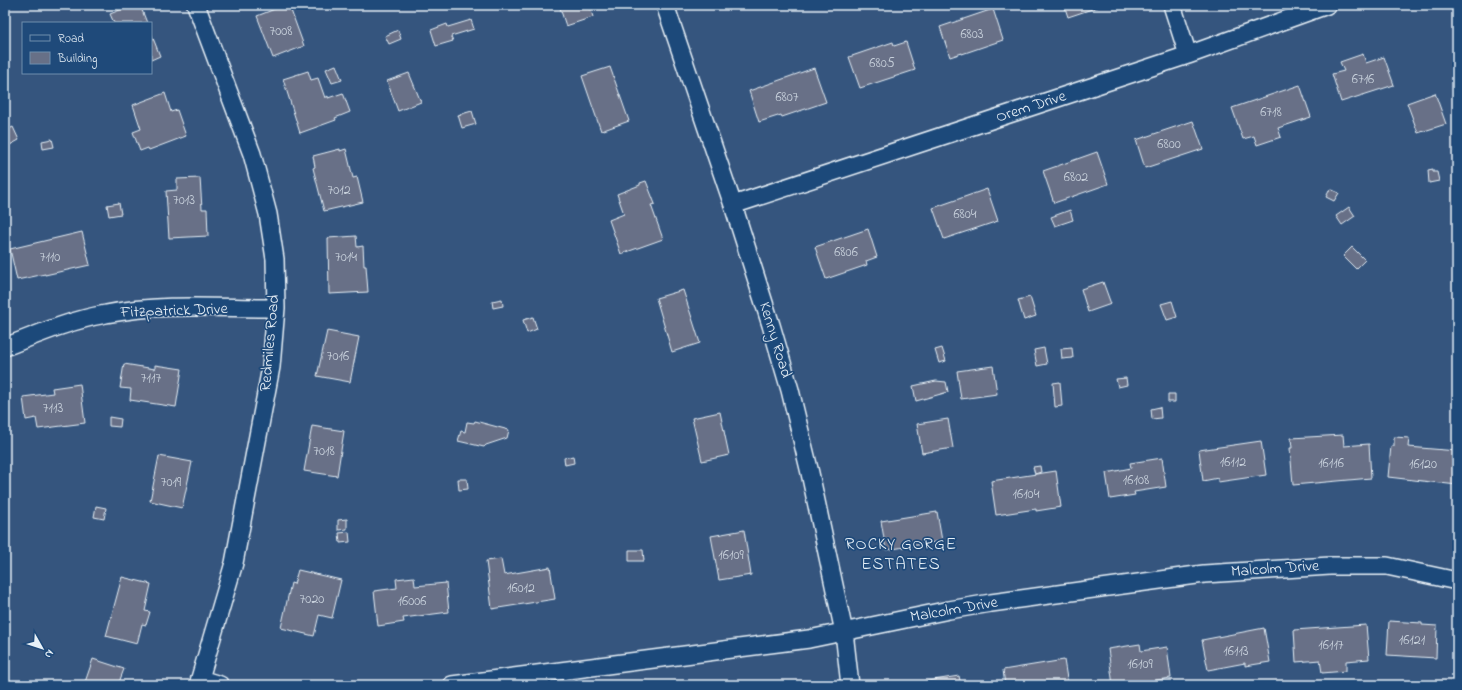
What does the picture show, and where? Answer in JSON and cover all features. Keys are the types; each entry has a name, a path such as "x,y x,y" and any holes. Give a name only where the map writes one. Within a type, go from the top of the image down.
{"street":[{"name":"Redmiles Road","path":"196,5 252,154 268,214 275,259 276,308 271,367 234,563 199,682"},
{"name":"Kenny Road","path":"665,5 733,204 790,390 810,473 844,632 850,685"},
{"path":"1172,5 1188,55"},
{"name":"Orem Drive","path":"733,204 1188,55 1327,5"},
{"name":"Fitzpatrick Drive","path":"5,347 44,332 106,314 172,307 276,308"},
{"name":"Malcolm Drive","path":"452,685 809,639 991,603 1204,574 1330,566 1387,566 1457,581"},
{"path":"199,682 220,685"}],"building":[{"path":"132,5 140,5 147,22 114,22 110,14"},
{"path":"285,5 289,5 304,46 273,58 257,16"},
{"path":"559,5 589,5 593,17 566,26"},
{"path":"1064,5 1098,5 1098,7 1068,17"},
{"path":"993,9 1003,40 950,57 940,27"},
{"path":"471,20 474,29 451,36 453,41 436,46 431,30 447,24 448,27"},
{"path":"398,30 401,39 389,44 385,36"},
{"path":"152,36 160,56 152,60"},
{"path":"893,42 894,46 906,42 915,70 860,88 849,57"},
{"path":"1363,54 1366,63 1384,57 1394,85 1341,102 1332,74 1344,71 1340,62"},
{"path":"336,65 342,80 332,83 326,69"},
{"path":"610,67 629,121 601,131 582,76"},
{"path":"814,68 826,102 782,117 781,115 759,122 749,91"},
{"path":"308,71 311,80 318,78 325,98 343,93 350,112 335,118 336,120 300,133 283,79"},
{"path":"409,73 421,102 398,111 387,81"},
{"path":"1300,85 1311,117 1278,128 1281,137 1257,145 1254,136 1243,139 1232,108"},
{"path":"165,93 171,112 177,110 186,136 149,150 148,148 140,151 133,132 141,129 133,105"},
{"path":"1435,93 1446,124 1418,133 1407,103"},
{"path":"472,111 476,124 462,128 458,115"},
{"path":"1193,121 1203,149 1145,168 1136,140"},
{"path":"13,127 19,140 8,146 5,140 5,131"},
{"path":"52,139 54,147 43,149 42,141"},
{"path":"340,149 340,151 346,149 353,178 357,177 363,202 324,211 313,168 315,167 313,156"},
{"path":"1097,152 1108,184 1054,203 1043,171"},
{"path":"1433,169 1433,172 1437,172 1439,181 1429,183 1428,170"},
{"path":"200,178 202,209 207,209 208,236 169,238 166,191 177,190 177,179"},
{"path":"646,181 655,204 651,205 663,239 621,254 609,220 624,214 617,194"},
{"path":"987,189 998,221 944,239 933,208"},
{"path":"1330,189 1339,193 1334,201 1326,197"},
{"path":"119,203 121,214 109,216 107,205"},
{"path":"1349,207 1355,216 1342,225 1336,216"},
{"path":"1070,210 1073,220 1055,226 1051,217"},
{"path":"868,229 877,257 866,261 867,265 826,279 815,247"},
{"path":"82,232 90,265 17,280 10,249"},
{"path":"356,236 357,247 363,246 368,292 329,294 328,238"},
{"path":"1352,247 1365,260 1356,269 1343,256"},
{"path":"1103,282 1111,304 1088,312 1081,289"},
{"path":"683,290 700,343 672,352 656,298"},
{"path":"1030,297 1036,316 1024,320 1018,300"},
{"path":"502,299 503,306 493,308 492,301"},
{"path":"1172,301 1177,317 1167,320 1161,304"},
{"path":"533,317 537,329 527,333 523,320"},
{"path":"327,331 359,337 350,382 317,376"},
{"path":"942,348 946,361 939,363 935,350"},
{"path":"1044,348 1047,364 1037,366 1034,350"},
{"path":"1072,348 1073,358 1062,359 1061,349"},
{"path":"124,364 155,369 155,365 182,369 176,407 130,400 131,389 120,388"},
{"path":"993,366 997,394 961,399 957,371"},
{"path":"1126,378 1127,385 1118,387 1116,379"},
{"path":"936,381 946,382 948,392 916,401 913,386"},
{"path":"1060,382 1062,406 1055,407 1053,383"},
{"path":"80,384 85,423 38,429 36,418 26,420 23,397 53,393 52,388"},
{"path":"1168,394 1175,394 1175,402 1168,402"},
{"path":"1160,407 1161,418 1152,419 1151,409"},
{"path":"720,412 729,455 702,461 692,418"},
{"path":"109,417 121,419 120,427 109,426"},
{"path":"948,419 953,448 922,453 917,424"},
{"path":"475,421 509,430 507,438 484,447 458,441 461,431 465,432 467,422 474,423"},
{"path":"312,426 344,431 337,476 304,471"},
{"path":"1343,435 1344,446 1369,444 1371,478 1293,485 1290,448 1292,448 1291,438"},
{"path":"1394,437 1409,438 1408,447 1457,451 1457,485 1388,477 1391,446 1394,446"},
{"path":"1261,441 1266,475 1218,482 1218,478 1203,481 1199,450"},
{"path":"159,456 192,462 182,508 150,501"},
{"path":"573,456 574,463 565,465 564,458"},
{"path":"1162,458 1166,487 1134,492 1135,495 1110,499 1106,473 1131,468 1130,463"},
{"path":"1040,466 1041,472 1035,474 1033,467"},
{"path":"1056,471 1061,507 996,515 991,481"},
{"path":"458,479 467,479 468,489 459,490"},
{"path":"96,506 106,508 104,519 94,517"},
{"path":"937,512 942,541 886,550 881,521"},
{"path":"347,519 347,529 338,530 338,520"},
{"path":"744,530 751,575 719,580 711,536"},
{"path":"349,532 350,542 340,543 339,533"},
{"path":"629,550 643,550 644,561 629,561"},
{"path":"501,559 504,575 550,567 555,599 492,609 486,561"},
{"path":"298,570 341,580 332,618 319,615 314,636 281,628 291,583 294,584"},
{"path":"122,577 151,584 145,611 150,612 146,625 142,624 137,644 106,636"},
{"path":"414,577 415,586 446,583 449,612 403,618 404,622 378,626 374,591 397,588 396,579"},
{"path":"1389,621 1422,623 1422,625 1437,626 1436,658 1387,655"},
{"path":"1366,625 1369,659 1346,661 1346,671 1322,673 1320,660 1296,662 1294,630"},
{"path":"1264,628 1270,662 1245,666 1245,663 1208,670 1202,640"},
{"path":"1140,644 1141,651 1167,647 1171,678 1144,682 1144,685 1113,685 1108,649"},
{"path":"93,659 124,669 118,685 84,685"},
{"path":"1064,660 1068,685 1005,685 1003,670"},
{"path":"1457,671 1457,685 1450,685"},
{"path":"959,676 961,685 902,685"}],"district":[{"name":"ROCKY GORGE ESTATES","path":"901,554"}]}
